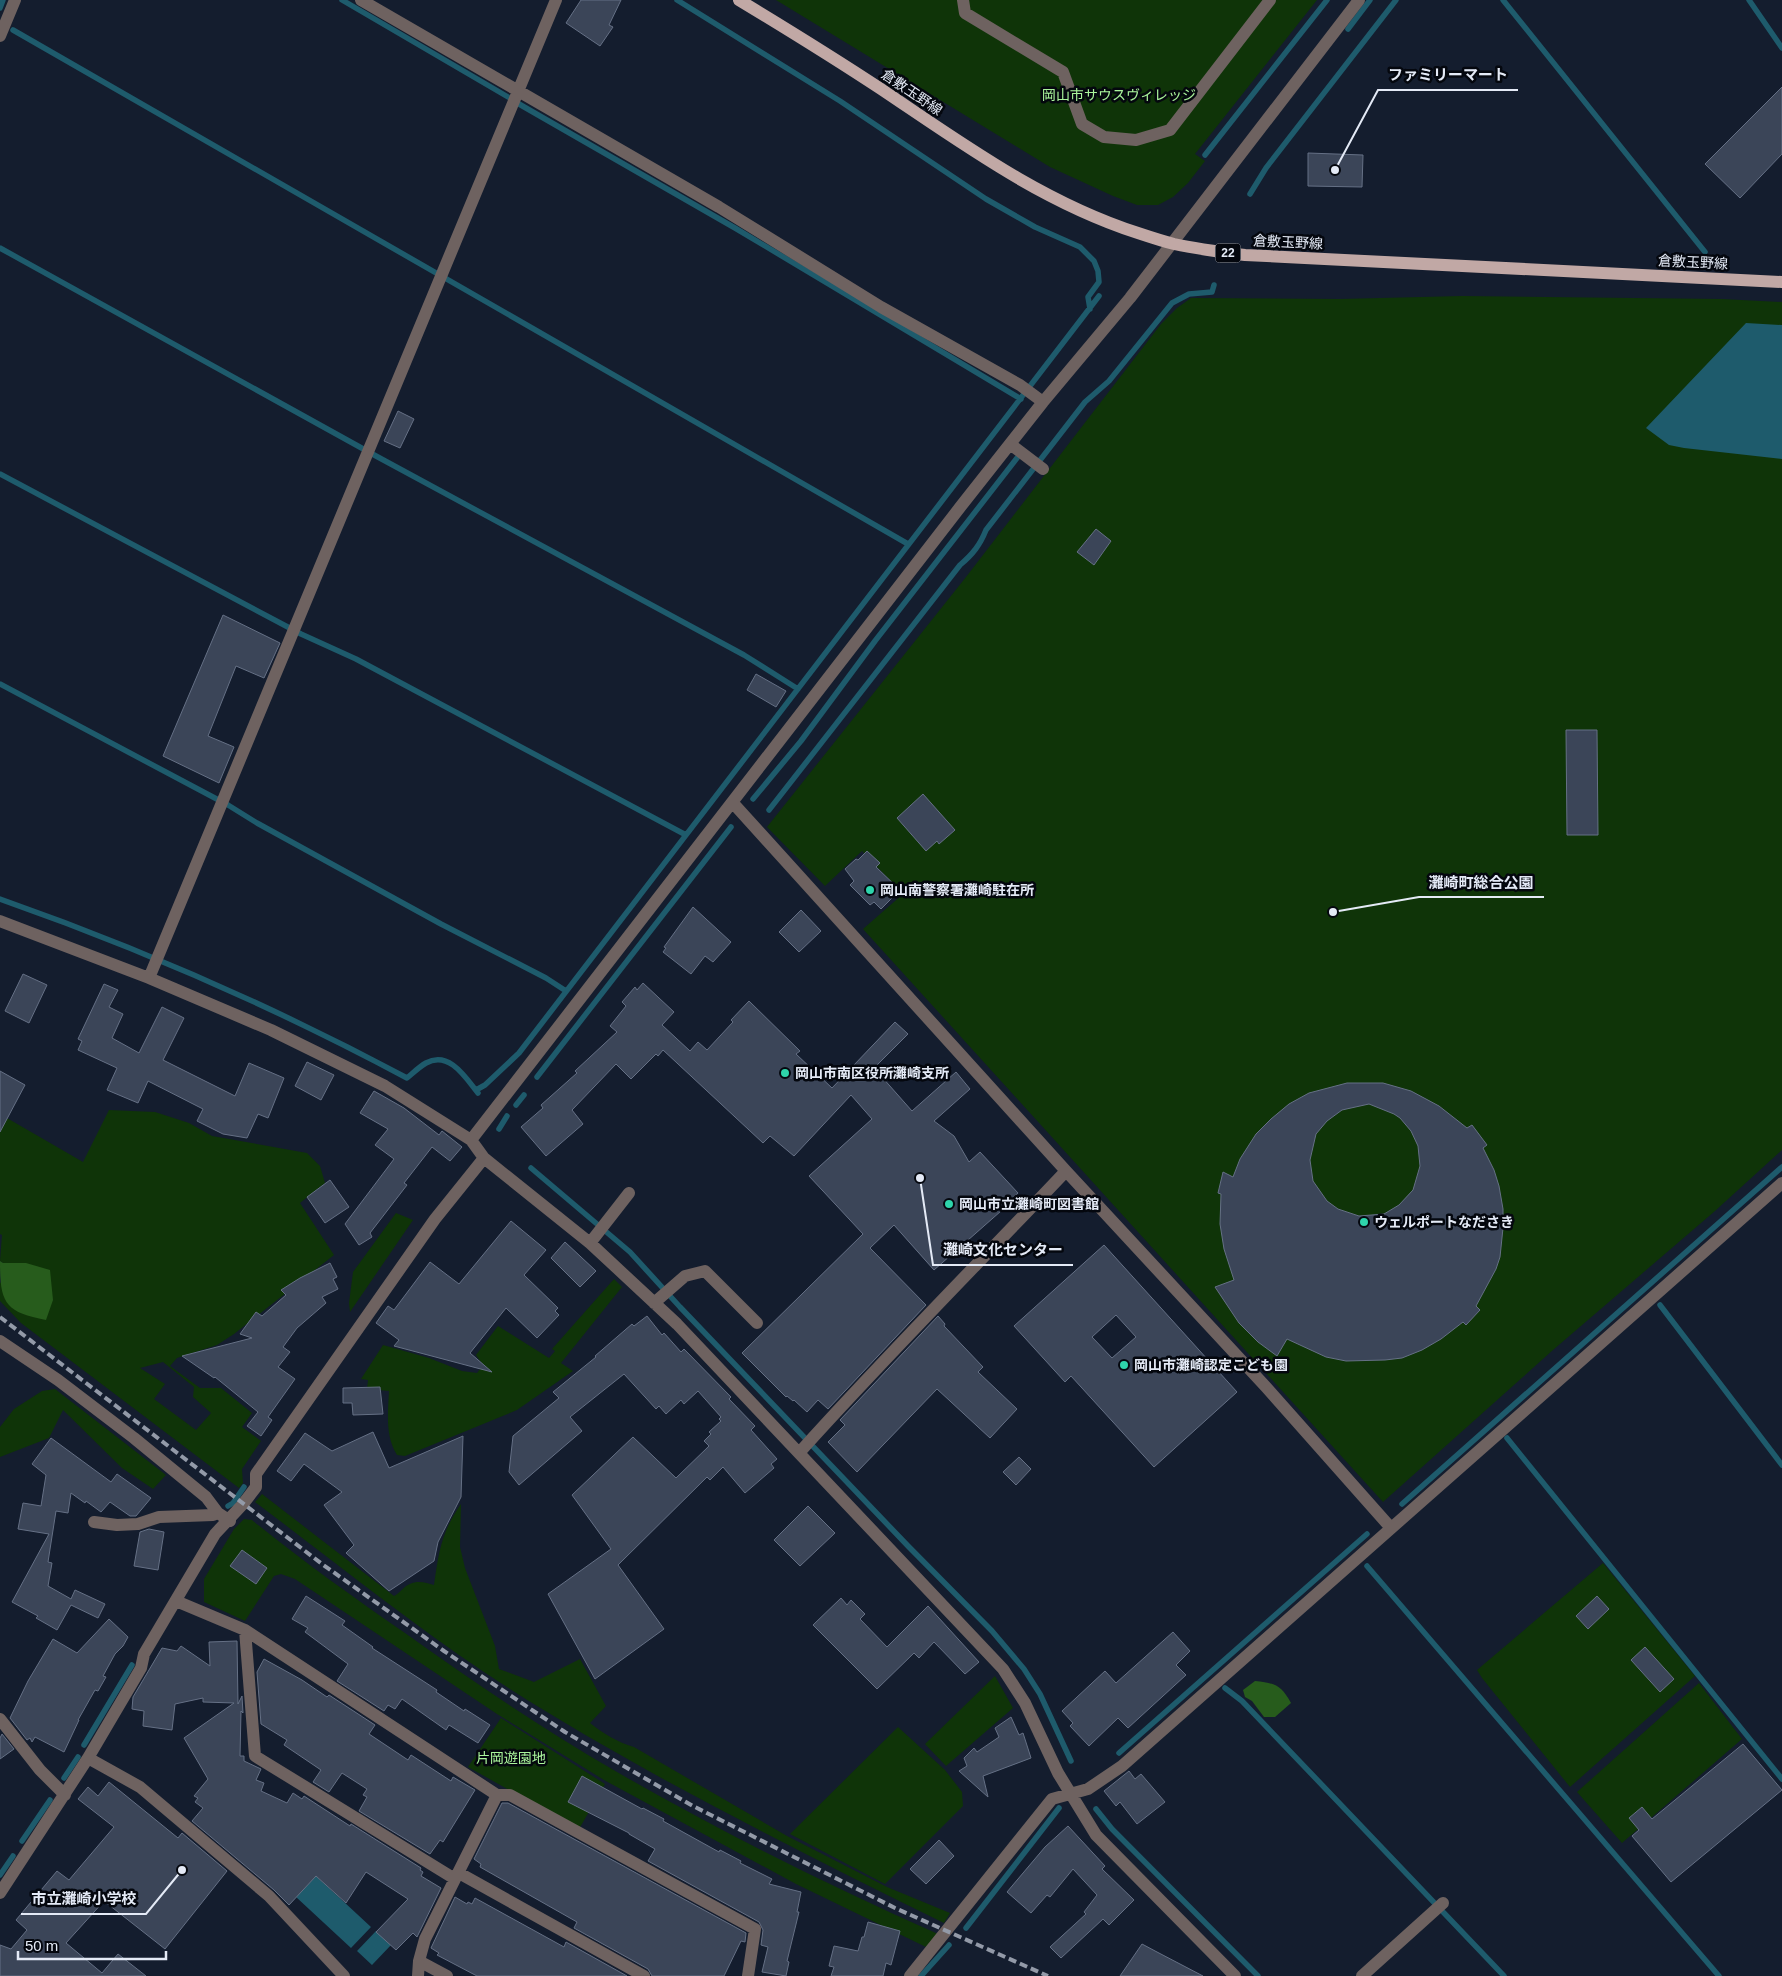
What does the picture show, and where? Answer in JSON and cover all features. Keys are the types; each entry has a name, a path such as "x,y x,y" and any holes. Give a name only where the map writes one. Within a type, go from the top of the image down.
{"main road":[{"name":"倉敷玉野線","path":"739,0 880,88 1012,176 1048,196 1083,212 1122,228 1172,244 1245,255 1782,282"}],"street":[{"path":"0,36 15,0"},
{"path":"361,0 719,207 880,307 1033,394"},
{"path":"149,978 556,0"},
{"path":"964,0 965,13 1064,72 1082,124 1104,137 1136,140 1170,130 1270,0"},
{"path":"471,1140 1010,444 1033,394 1087,351 1172,244 1359,0"},
{"path":"1010,444 1043,469"},
{"path":"733,803 1066,1171 1221,1337 1391,1528"},
{"path":"0,921 149,978 271,1030 385,1086 471,1140 484,1158 590,1243 662,1295 677,1324 805,1446 1003,1669 1025,1703 1058,1774 1096,1835 1235,1976"},
{"path":"0,1893 88,1758 141,1668 144,1654 215,1534 230,1520 256,1487 256,1474 435,1219 484,1158"},
{"path":"805,1446 906,1337 938,1306 1066,1171"},
{"path":"910,1976 1052,1799 1088,1789 1122,1766 1782,1183"},
{"path":"590,1243 629,1192"},
{"path":"662,1295 684,1276 705,1271 757,1323"},
{"path":"0,1341 58,1380 134,1438 206,1497 218,1513 230,1520"},
{"path":"94,1522 118,1525 138,1524 159,1517 213,1515 218,1513"},
{"path":"176,1601 245,1630 497,1795 510,1795 755,1929 748,1976"},
{"path":"245,1630 255,1756 457,1876 644,1976"},
{"path":"0,1719 40,1770 65,1795"},
{"path":"88,1758 140,1787 269,1896 344,1976"},
{"path":"418,1976 419,1961 425,1939 497,1795"},
{"path":"1362,1976 1440,1906"},
{"path":"419,1961 447,1976"}],"green space":[{"name":"岡山市サウスヴィレッジ","path":"776,0 1317,0 1195,154 1205,161 1188,183 1173,197 1158,205 1137,205 1050,167"},
{"path":"1462,296 1722,299 1782,302 1782,1150 1715,1211 1553,1350 1383,1502 863,929 903,894 862,851 825,886 767,827 966,577 1161,324 1177,308 1191,298 1340,299"},
{"path":"109,1110 155,1112 189,1123 212,1136 307,1153 320,1166 325,1183 300,1203 334,1255 234,1334 217,1345 177,1358 170,1366 200,1388 221,1388 252,1413 242,1427 261,1441 242,1469 243,1483 239,1488 21,1323 0,1301 0,1283 26,1263 3,1263 0,1261 2,1235 0,1234 0,1114 83,1162","holes":["163,1362 194,1387 193,1397 211,1413 196,1430 154,1399 165,1384 140,1368"]},
{"path":"396,1213 413,1220 350,1312 349,1303 353,1272"},
{"path":"0,1261 3,1263 26,1263 50,1270 53,1300 46,1320 21,1313 7,1303 1,1286"},
{"path":"614,1279 622,1287 561,1363 573,1371 517,1410 405,1456 397,1455 389,1432 389,1391 367,1389 368,1380 361,1379 383,1345 429,1358 462,1371 477,1373 483,1365 476,1355 498,1326 549,1358 555,1351 552,1349"},
{"path":"55,1389 166,1475 153,1489 122,1468 63,1410 49,1438 0,1457 0,1427 14,1409 42,1391"},
{"path":"262,1494 394,1596 406,1586 416,1582 434,1585 445,1533 461,1504 460,1547 465,1568 495,1646 499,1669 534,1682 580,1659 606,1706 590,1723 595,1727 616,1740 634,1747 787,1836 887,1887 950,1913 944,1923 700,1799 528,1701 368,1589 255,1502"},
{"path":"244,1519 252,1520 347,1592 483,1687 590,1756 735,1837 938,1934 926,1947 796,1884 604,1780 497,1714 295,1579 281,1574 274,1576 245,1621 204,1602 204,1579 234,1529"},
{"path":"1603,1563 1695,1676 1570,1787 1477,1670"},
{"path":"995,1676 1013,1708 946,1766 925,1744"},
{"path":"1255,1681 1277,1686 1284,1692 1291,1703 1275,1717 1264,1717 1252,1701 1245,1697 1243,1690"},
{"path":"1699,1683 1742,1739 1622,1843 1577,1792"},
{"name":"片岡遊園地","path":"501,1718 605,1784 579,1829 468,1767"},
{"path":"898,1727 945,1770 962,1792 963,1806 885,1884 790,1834"}],"water":[{"path":"1746,323 1782,325 1782,459 1669,445 1646,428"},
{"path":"316,1876 371,1927 351,1948 296,1897"},
{"path":"376,1931 391,1945 372,1965 357,1951"}],"building":[{"path":"581,0 621,0 609,25 613,27 600,46 566,23"},
{"path":"1782,87 1782,154 1740,198 1705,164"},
{"path":"1308,153 1363,155 1362,187 1308,186"},
{"path":"398,411 414,419 400,448 384,441"},
{"path":"1096,529 1111,541 1094,565 1077,552"},
{"path":"223,615 280,643 264,678 236,666 208,736 234,747 219,783 163,756"},
{"path":"756,674 786,691 776,707 747,690"},
{"path":"1566,730 1597,730 1598,835 1567,835"},
{"path":"923,794 955,830 939,844 937,841 926,851 897,818"},
{"path":"867,851 880,863 876,867 900,890 881,909 874,902 870,905 850,885 854,881 845,869"},
{"path":"693,907 731,942 713,962 705,956 691,974 663,952 666,948 664,947"},
{"path":"801,910 821,931 799,952 779,932"},
{"path":"23,974 47,985 29,1023 5,1011"},
{"path":"643,983 674,1012 662,1025 690,1051 698,1042 707,1050 733,1022 731,1020 749,1001 800,1051 796,1054 832,1088 895,1022 908,1034 874,1068 912,1111 956,1072 970,1089 934,1121 954,1136 969,1162 980,1152 1018,1193 1000,1209 1001,1211 934,1270 894,1225 870,1248 926,1305 828,1409 818,1400 807,1412 794,1400 786,1397 742,1353 863,1234 809,1176 872,1119 851,1095 794,1156 770,1136 763,1143 663,1050 658,1056 656,1054 631,1079 616,1064 572,1110 583,1124 546,1156 521,1127 543,1108 541,1105 577,1073 575,1071 617,1032 610,1026 626,1006 622,1002 635,987 637,990"},
{"path":"104,984 118,990 109,1007 123,1014 112,1038 139,1053 162,1007 184,1018 163,1060 235,1096 249,1063 284,1078 268,1118 258,1114 247,1138 223,1134 197,1121 203,1109 148,1081 138,1103 107,1090 117,1068 78,1050 82,1041 78,1039"},
{"path":"307,1062 334,1075 321,1100 295,1086"},
{"path":"0,1071 25,1085 0,1132"},
{"name":"ウェルポートなださき","path":"1347,1083 1383,1083 1411,1091 1439,1106 1467,1128 1472,1125 1487,1145 1483,1148 1494,1170 1499,1186 1503,1209 1503,1228 1500,1257 1496,1269 1476,1306 1480,1310 1466,1325 1463,1322 1441,1339 1422,1350 1402,1358 1346,1361 1326,1357 1287,1339 1277,1356 1258,1342 1239,1323 1215,1287 1234,1280 1224,1249 1220,1224 1221,1194 1218,1193 1223,1172 1233,1177 1240,1159 1256,1134 1289,1104 1309,1093","holes":["1369,1104 1394,1114 1411,1131 1418,1146 1420,1166 1413,1190 1399,1205 1384,1214 1359,1216 1338,1209 1327,1201 1313,1181 1310,1160 1316,1134 1327,1121 1342,1110"]},
{"path":"374,1091 404,1108 439,1135 442,1131 462,1147 450,1161 432,1147 404,1183 407,1185 370,1233 372,1237 359,1245 345,1224 394,1159 375,1145 388,1129 360,1113"},
{"path":"330,1180 349,1207 325,1223 307,1197"},
{"path":"511,1221 546,1250 524,1275 558,1308 555,1311 559,1315 537,1338 506,1308 470,1353 492,1372 394,1346 399,1340 376,1323 388,1306 394,1310 430,1262 459,1284"},
{"path":"565,1242 596,1271 580,1287 551,1258"},
{"path":"1104,1245 1237,1392 1154,1467 1071,1376 1065,1382 1014,1326","holes":["1116,1315 1136,1337 1112,1358 1092,1337"]},
{"path":"330,1263 337,1277 333,1279 338,1289 322,1297 326,1303 297,1328 283,1347 290,1352 278,1367 295,1379 268,1417 272,1420 261,1436 247,1426 258,1412 215,1377 182,1356 252,1338 240,1334 256,1312 262,1316 286,1295 281,1290"},
{"path":"647,1316 662,1335 664,1333 681,1352 684,1349 731,1397 729,1399 755,1426 751,1430 777,1459 771,1464 774,1468 745,1493 723,1467 710,1480 707,1477 618,1565 664,1629 595,1679 548,1594 611,1549 572,1495 633,1437 676,1478 709,1446 704,1441 711,1434 709,1432 721,1421 719,1419 721,1417 698,1391 684,1404 681,1400 666,1414 659,1406 656,1409 624,1374 570,1417 582,1431 519,1485 509,1472 513,1436 559,1398 553,1392 596,1357 632,1324 634,1326"},
{"path":"938,1316 945,1324 944,1326 983,1367 978,1372 1017,1409 990,1438 937,1389 857,1472 828,1442 845,1425 840,1420"},
{"path":"380,1387 383,1414 353,1415 352,1403 343,1403 343,1388"},
{"path":"373,1432 389,1468 463,1436 461,1497 438,1542 434,1561 389,1591 346,1553 354,1545 324,1505 342,1492 304,1464 291,1481 277,1471 305,1433 332,1451"},
{"path":"51,1438 111,1482 117,1474 151,1498 136,1516 130,1516 110,1502 101,1512 71,1493 68,1513 56,1511 48,1562 52,1563 48,1586 71,1599 75,1590 105,1604 98,1618 71,1605 57,1630 36,1618 38,1616 12,1602 49,1534 18,1529 23,1503 41,1506 46,1475 32,1464"},
{"path":"1019,1457 1031,1469 1016,1485 1003,1472"},
{"path":"808,1506 835,1533 800,1566 774,1540"},
{"path":"149,1529 164,1532 158,1570 134,1566 140,1532"},
{"path":"242,1550 267,1568 256,1584 230,1566"},
{"path":"306,1596 345,1621 342,1625 372,1648 437,1690 436,1692 464,1711 465,1709 490,1725 478,1743 449,1725 446,1730 402,1699 395,1709 388,1705 384,1711 337,1681 348,1664 305,1632 308,1628 292,1619"},
{"path":"1597,1596 1609,1609 1588,1629 1576,1616"},
{"path":"841,1598 847,1605 851,1600 865,1614 860,1619 887,1647 928,1606 979,1662 965,1674 934,1642 919,1658 914,1653 877,1689 813,1625"},
{"path":"109,1619 128,1637 115,1654 103,1676 106,1677 98,1691 95,1690 78,1720 64,1752 35,1737 32,1742 30,1738 27,1740 10,1718 28,1681 53,1639 77,1653"},
{"path":"1173,1632 1190,1651 1176,1665 1186,1675 1128,1728 1118,1718 1089,1746 1070,1726 1073,1723 1062,1711 1105,1671 1116,1683"},
{"path":"237,1641 238,1704 242,1696 243,1713 241,1711 240,1756 244,1756 244,1761 261,1769 256,1780 264,1783 261,1791 287,1803 293,1793 302,1799 304,1796 421,1868 420,1870 423,1872 421,1876 441,1888 417,1937 413,1933 396,1950 376,1932 408,1899 366,1872 346,1903 316,1876 289,1905 274,1890 192,1821 203,1808 195,1802 198,1798 194,1796 208,1779 184,1738 234,1703 203,1702 203,1698 175,1704 172,1730 143,1726 144,1711 132,1709 133,1697 162,1648 177,1651 181,1646 210,1666 209,1642"},
{"path":"1645,1647 1674,1679 1660,1692 1631,1660"},
{"path":"264,1659 302,1680 327,1697 329,1695 375,1725 369,1734 408,1760 411,1755 451,1781 453,1777 475,1790 443,1842 440,1840 430,1854 359,1811 367,1797 363,1795 367,1789 342,1773 329,1792 313,1782 321,1770 284,1745 287,1740 261,1724 257,1672"},
{"path":"1011,1717 1019,1735 1023,1733 1031,1758 983,1776 988,1797 959,1771 967,1766 964,1758 974,1748 977,1752 999,1737 995,1728"},
{"path":"2,1734 14,1749 0,1759 0,1738"},
{"path":"1743,1744 1782,1790 1671,1882 1632,1836 1639,1830 1629,1818 1642,1807 1652,1819"},
{"path":"1129,1771 1135,1779 1141,1774 1165,1802 1137,1824 1120,1802 1116,1806 1104,1791"},
{"path":"582,1776 664,1819 663,1821 719,1852 720,1850 741,1861 740,1863 772,1879 769,1884 801,1892 797,1912 799,1912 787,1961 789,1962 786,1976 762,1972 768,1947 761,1945 763,1930 759,1922 648,1861 655,1849 629,1833 568,1802"},
{"path":"109,1782 178,1838 182,1833 227,1871 165,1949 104,1901 66,1943 102,1973 118,1954 146,1976 0,1976 0,1945 11,1949 27,1930 16,1920 57,1871 69,1880 114,1827 78,1799 88,1787 98,1796"},
{"path":"502,1803 508,1803 746,1933 745,1942 741,1941 724,1976 652,1976 648,1969 574,1928 577,1922 480,1867 481,1864 474,1859"},
{"path":"1068,1826 1105,1866 1102,1869 1134,1900 1109,1925 1103,1919 1061,1958 1050,1947 1086,1914 1084,1912 1097,1895 1073,1869 1050,1897 1047,1895 1031,1913 1007,1892 1045,1847"},
{"path":"939,1840 954,1856 926,1884 910,1869"},
{"path":"455,1897 467,1904 468,1902 472,1904 475,1898 564,1947 566,1942 627,1976 477,1976 437,1955 439,1953 431,1948"},
{"path":"868,1922 900,1931 891,1965 886,1963 883,1976 831,1976 834,1967 829,1966 834,1946 858,1951"},
{"path":"1142,1944 1157,1952 1203,1976 1120,1976"}],"waterway":[{"path":"0,8 3,0"},
{"path":"342,0 508,97"},
{"path":"677,0 840,101 986,199 1035,227 1080,247 1094,261 1098,271 1099,282 1088,297 1090,309"},
{"path":"1205,155 1327,0"},
{"path":"1348,29 1370,0"},
{"path":"1250,194 1266,168 1396,0"},
{"path":"1503,0 1705,252"},
{"path":"1749,0 1782,48"},
{"path":"13,30 908,544"},
{"path":"519,104 735,228 1021,399"},
{"path":"0,248 376,456 744,655 798,689"},
{"path":"769,810 960,565 976,549 986,530 1085,402 1109,381 1172,303 1189,294 1212,292 1214,285"},
{"path":"476,1090 485,1085 519,1053 1099,296"},
{"path":"753,799 801,741 875,641 1017,458"},
{"path":"0,474 301,634 356,659 686,835"},
{"path":"0,684 228,805 257,823 441,924 546,978 566,991"},
{"path":"537,1077 731,827"},
{"path":"0,899 104,938 207,981 308,1027 407,1078 426,1063 442,1060 462,1073 478,1093"},
{"path":"516,1105 524,1095"},
{"path":"499,1129 507,1116"},
{"path":"1402,1504 1782,1167"},
{"path":"531,1168 630,1252 908,1546 992,1631 1024,1669 1040,1694 1071,1761"},
{"path":"1660,1305 1782,1465"},
{"path":"1507,1438 1782,1779"},
{"path":"228,1506 233,1503 244,1487"},
{"path":"1119,1753 1367,1534"},
{"path":"1367,1566 1719,1976"},
{"path":"84,1745 132,1665"},
{"path":"1225,1688 1242,1701 1504,1976"},
{"path":"64,1778 78,1757"},
{"path":"22,1841 50,1800"},
{"path":"966,1928 1059,1808"},
{"path":"1096,1809 1112,1829 1258,1976"},
{"path":"0,1875 13,1856"},
{"path":"921,1976 949,1945"}],"railway":[{"path":"0,1317 322,1564 444,1651 565,1732 693,1806 895,1908 1048,1976"}],"place":[{"name":"ファミリーマート","path":"1335,170"},
{"name":"岡山南警察署灘崎駐在所","path":"870,890"},
{"name":"灘崎町総合公園","path":"1333,912"},
{"name":"岡山市南区役所灘崎支所","path":"785,1073"},
{"name":"灘崎文化センター","path":"920,1178"},
{"name":"岡山市立灘崎町図書館","path":"949,1204"},
{"name":"ウェルポートなださき","path":"1364,1222"},
{"name":"岡山市灘崎認定こども園","path":"1124,1365"},
{"name":"市立灘崎小学校","path":"182,1870"}]}
